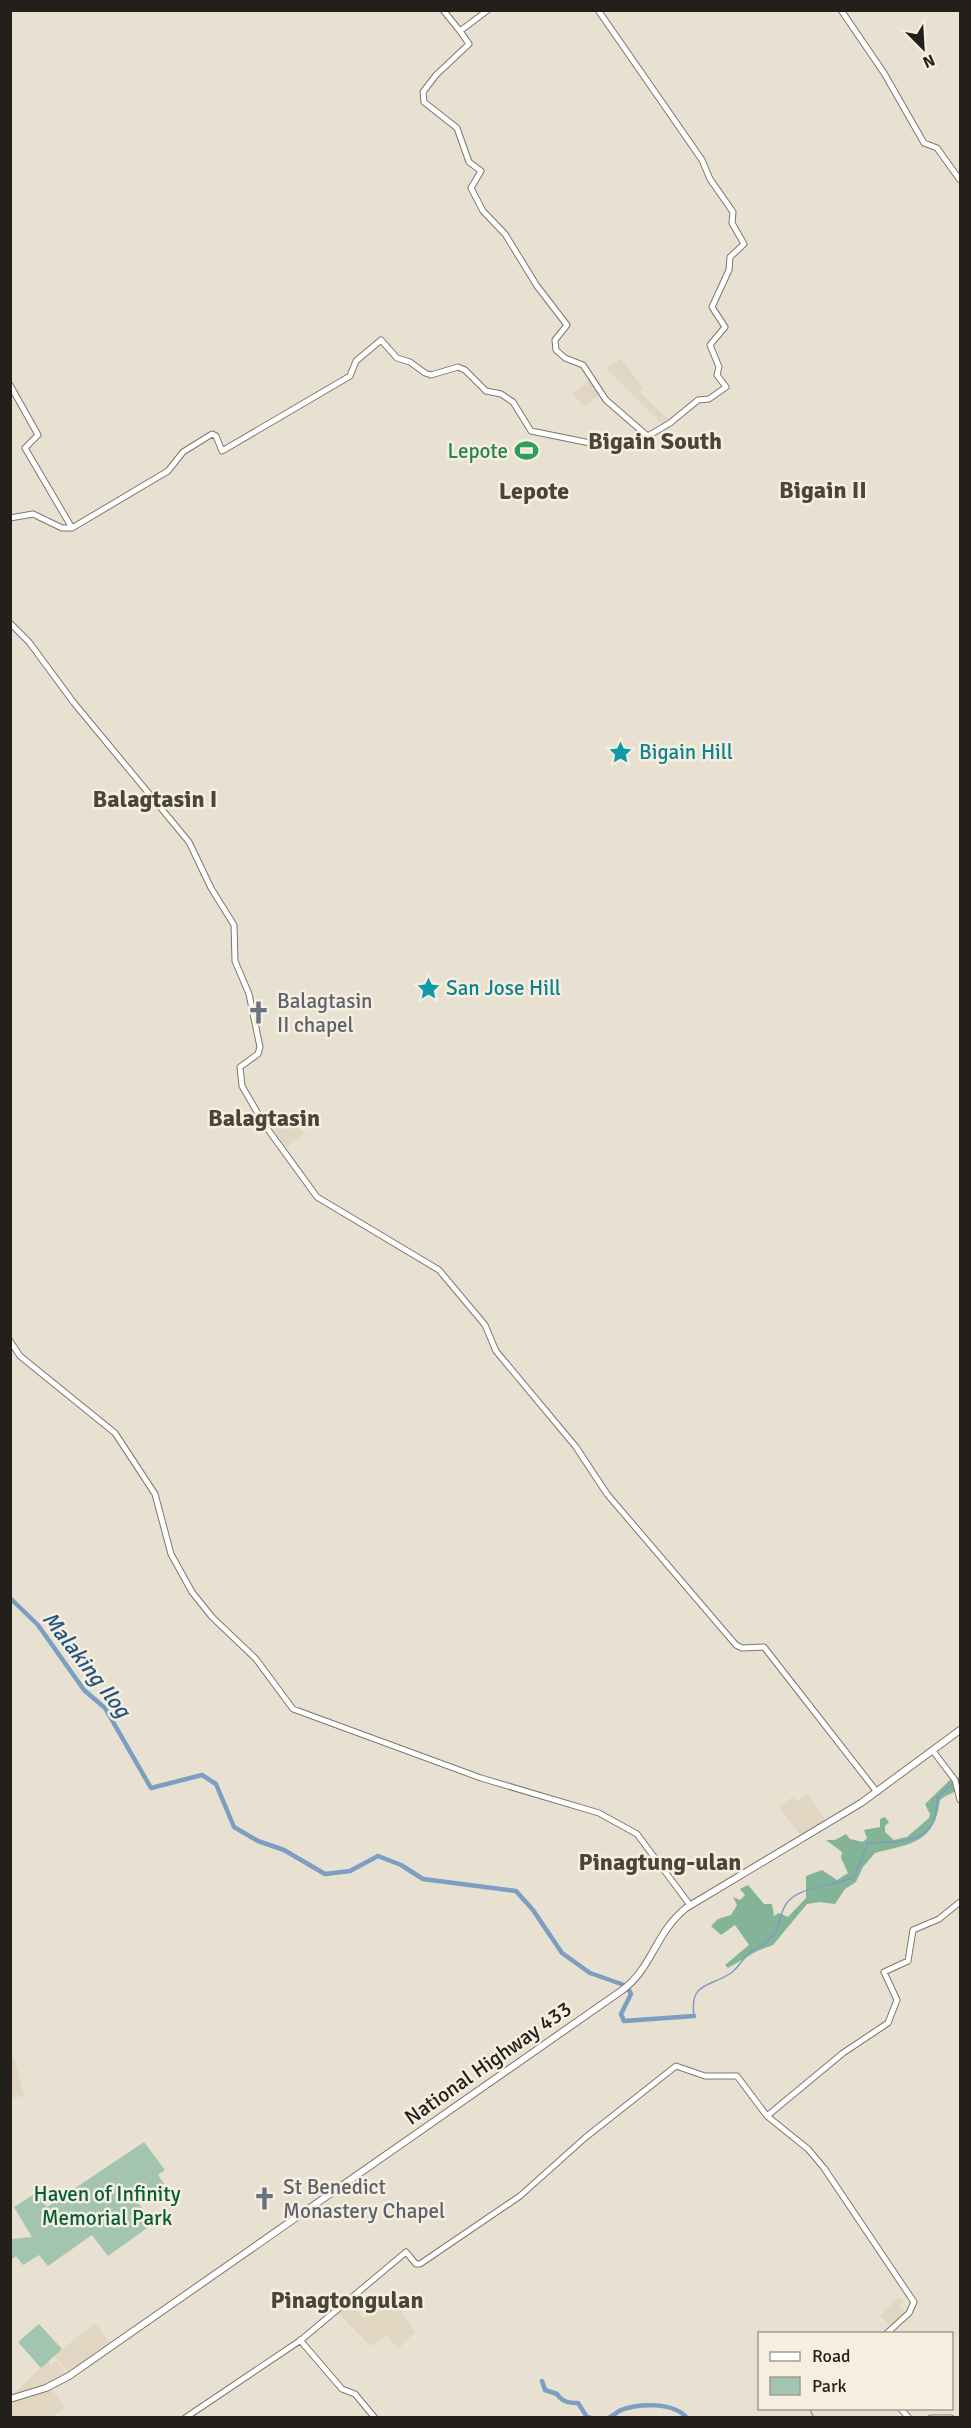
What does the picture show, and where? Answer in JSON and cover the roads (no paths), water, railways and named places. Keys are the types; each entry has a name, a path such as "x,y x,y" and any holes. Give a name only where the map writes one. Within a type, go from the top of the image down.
{"main road":[{"name":"National Highway 433","path":"10,2398 45,2388 69,2376 621,1991 642,1973 664,1929 690,1905 877,1792 960,1730"}],"street":[{"path":"443,10 470,45 436,75 423,92 423,101 458,128 469,162 481,171 471,188 478,203 505,234 537,286 567,325 555,340 556,350 562,356 583,365 606,400 648,436 698,400 710,399 726,387 717,375 719,367 710,345 725,327 712,307 729,270 730,257 744,244 732,223 734,214 713,184 702,160 598,10"},
{"path":"460,31 488,10"},
{"path":"841,10 884,74 924,143 937,148 960,180"},
{"path":"10,518 33,514 62,528 72,528 168,471 183,452 203,438 214,435 222,451 350,376 356,361 381,340 397,358 410,362 425,373 431,375 458,367 465,370 486,391 501,394 513,402 531,431 600,446 625,447 644,433"},
{"path":"10,385 38,435 25,448 72,528"},
{"path":"10,623 29,642 74,703 163,813 183,833 214,895 234,925 235,961 249,994 260,1047 258,1054 240,1066 240,1078 267,1129 298,1173 326,1204 363,1223 439,1270 486,1325 496,1351 576,1447 616,1506 736,1645 742,1648 764,1647 813,1706 877,1792"},
{"path":"10,1341 20,1356 116,1433 155,1494 168,1547 192,1592 205,1609 255,1659 293,1708 481,1778 586,1808 606,1817 637,1834 690,1905"},
{"path":"933,1751 956,1782 960,1800"},
{"path":"767,2116 843,2053 888,2023 897,2000 884,1972 908,1961 913,1930 939,1919 960,1902"},
{"path":"185,2418 300,2340 406,2252 416,2264 420,2264 520,2196 586,2137 673,2067 705,2076 737,2076 767,2116 808,2149 824,2168 914,2302 912,2310 888,2332"},
{"path":"300,2340 342,2389 355,2394 375,2418"},
{"path":"931,2418 951,2418"}],"waterway":[{"name":"Malaking Ilog","path":"10,1598 38,1625 84,1690 105,1708 151,1788 202,1775 216,1784 234,1827 258,1841 284,1850 325,1874 350,1871 378,1856 401,1865 423,1879 516,1891 533,1910 562,1953 590,1973 627,1986 631,1994 621,2014 624,2021 694,2016"},
{"path":"694,2016 693,2005 698,1991 731,1973 747,1955 769,1940 776,1930 784,1907 793,1897 807,1890 854,1877 868,1843 905,1841 921,1835 934,1821 938,1797 954,1782"},
{"path":"542,2381 545,2390 557,2394 566,2402 578,2403 587,2417 591,2418"},
{"path":"608,2418 621,2410 646,2405 674,2409 687,2418"},
{"path":"810,2410 814,2418"}],"place":[{"name":"Lepote","path":"526,451"},
{"name":"Bigain Hill","path":"621,752"},
{"name":"San Jose Hill","path":"428,988"},
{"name":"Balagtasin II chapel","path":"259,1013"},
{"name":"St Benedict Monastery Chapel","path":"265,2199"}],"district":[{"name":"Bigain South","path":"655,441"},
{"name":"Bigain II","path":"823,490"},
{"name":"Lepote","path":"534,491"},
{"name":"Balagtasin I","path":"155,799"},
{"name":"Balagtasin","path":"264,1118"},
{"name":"Pinagtung-ulan","path":"660,1862"},
{"name":"Pinagtongulan","path":"347,2300"}],"park label":[{"name":"Haven of Infinity Memorial Park","path":"107,2206"}]}
